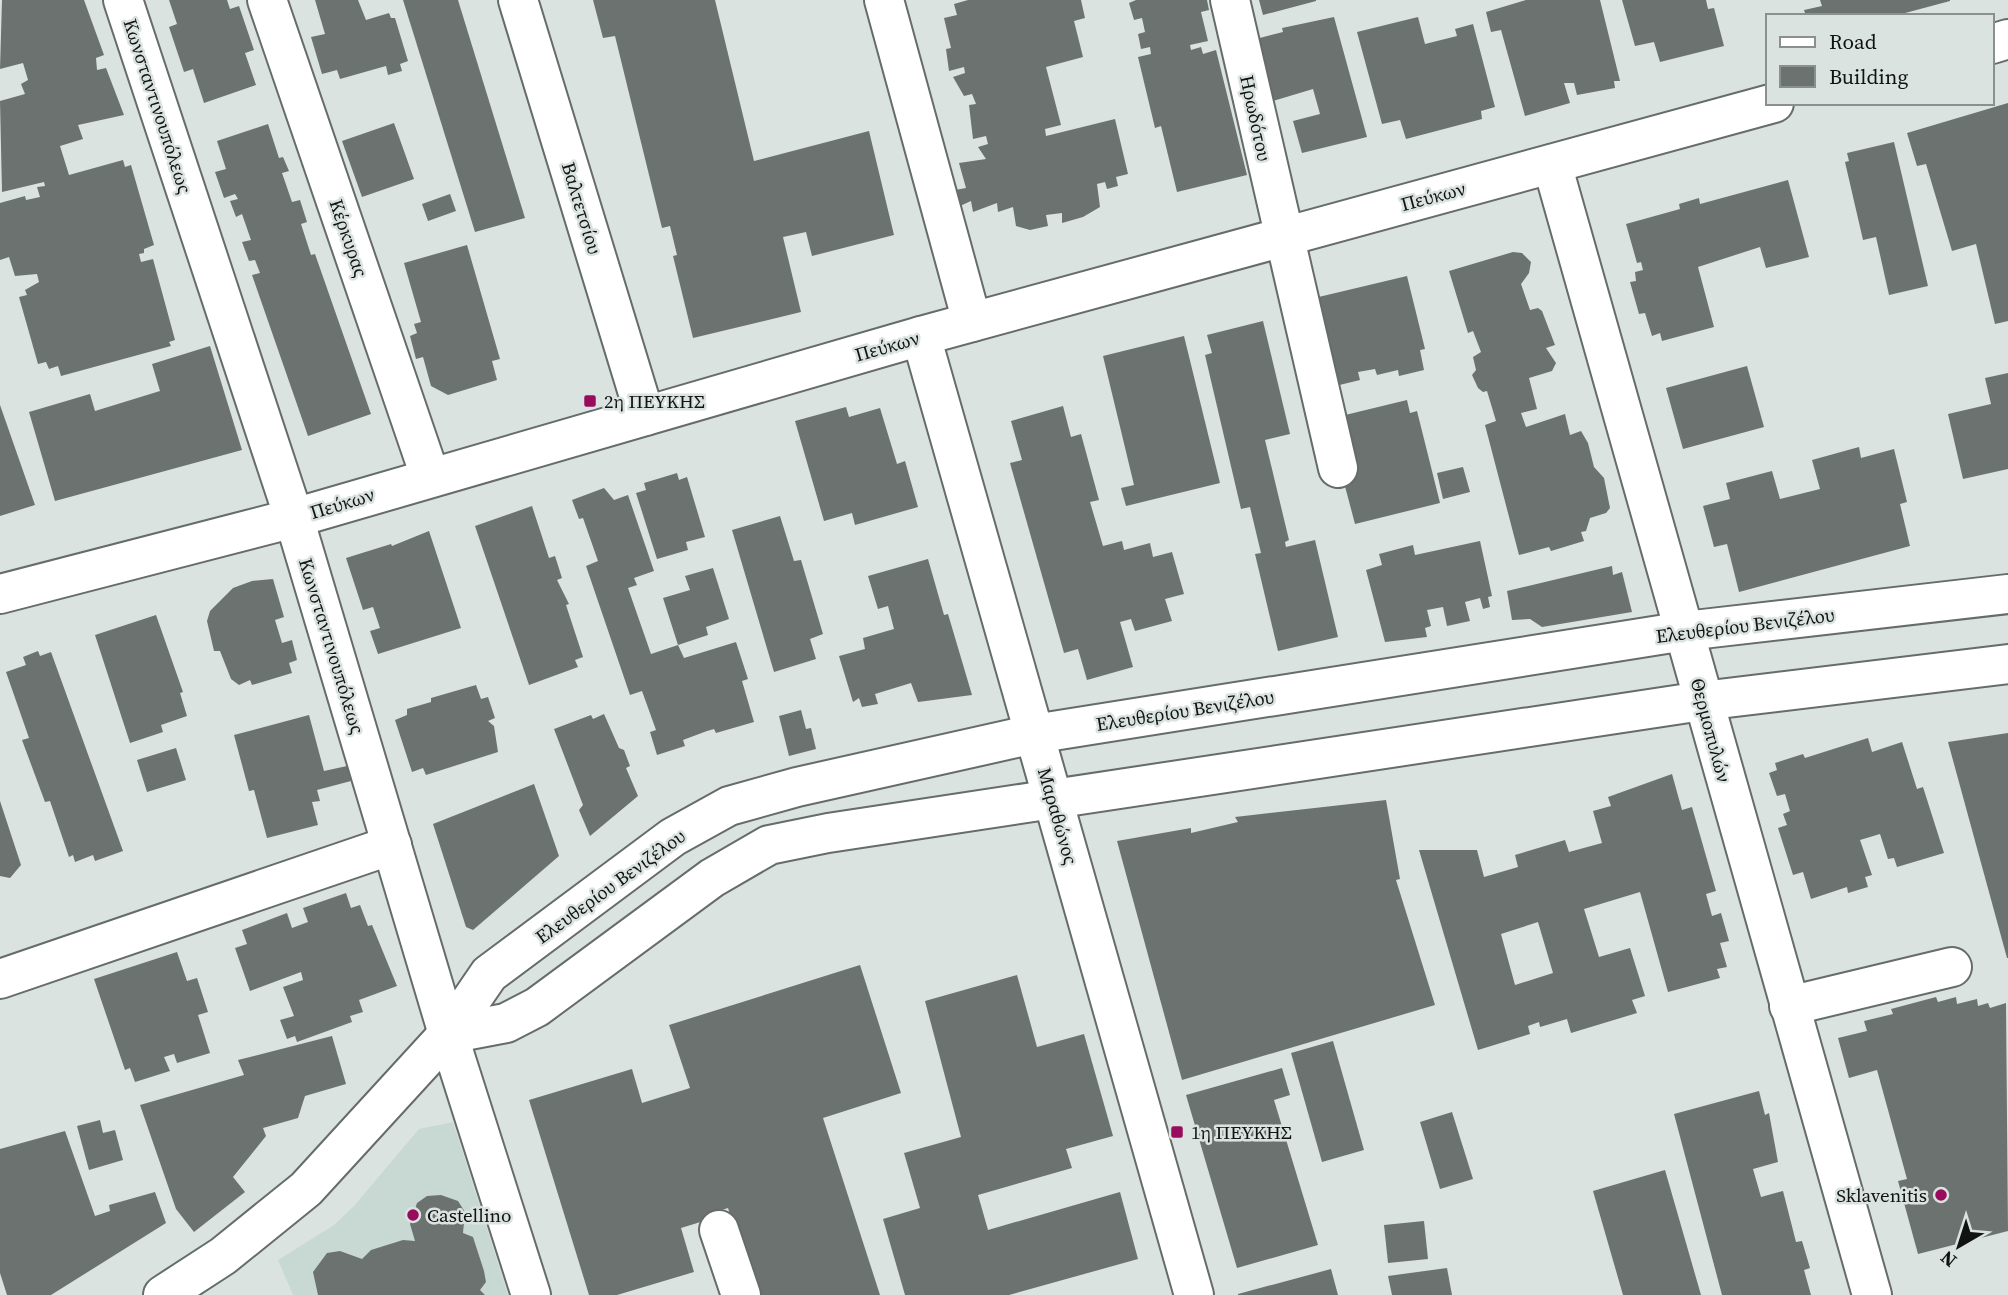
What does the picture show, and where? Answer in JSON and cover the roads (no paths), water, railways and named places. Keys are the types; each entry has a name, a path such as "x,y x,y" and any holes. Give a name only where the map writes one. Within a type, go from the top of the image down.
{"street":[{"name":"Κωνσταντινουπόλεως","path":"122,0 294,518 448,1034 531,1295"},
{"name":"Κέρκυρας","path":"267,0 430,477"},
{"name":"Βαλτετσίου","path":"518,0 645,416"},
{"path":"884,0 972,322"},
{"name":"Ηρωδότου","path":"1230,0 1282,236 1338,468"},
{"name":"Πεύκων","path":"0,594 294,518 921,336 1767,105"},
{"name":"Θερμοπυλών","path":"1552,164 1872,1295"},
{"name":"Μαραθώνος","path":"921,336 1194,1295"},
{"name":"Ελευθερίου Βενιζέλου","path":"163,1295 223,1256 306,1189 448,1034 489,974 673,837 729,806 797,787 1034,734 1685,631 2008,594"},
{"path":"448,1034 506,1023 537,1007 712,878 769,845 828,833 1702,701 2008,664"},
{"path":"0,979 392,845"},
{"path":"1789,1006 1952,967"},
{"path":"719,1230 741,1295"}],"place":[{"name":"2η ΠΕΥΚΗΣ","path":"590,401"},
{"name":"1η ΠΕΥΚΗΣ","path":"1177,1132"},
{"name":"Sklavenitis","path":"1941,1195"},
{"name":"Castellino","path":"413,1215"}]}
